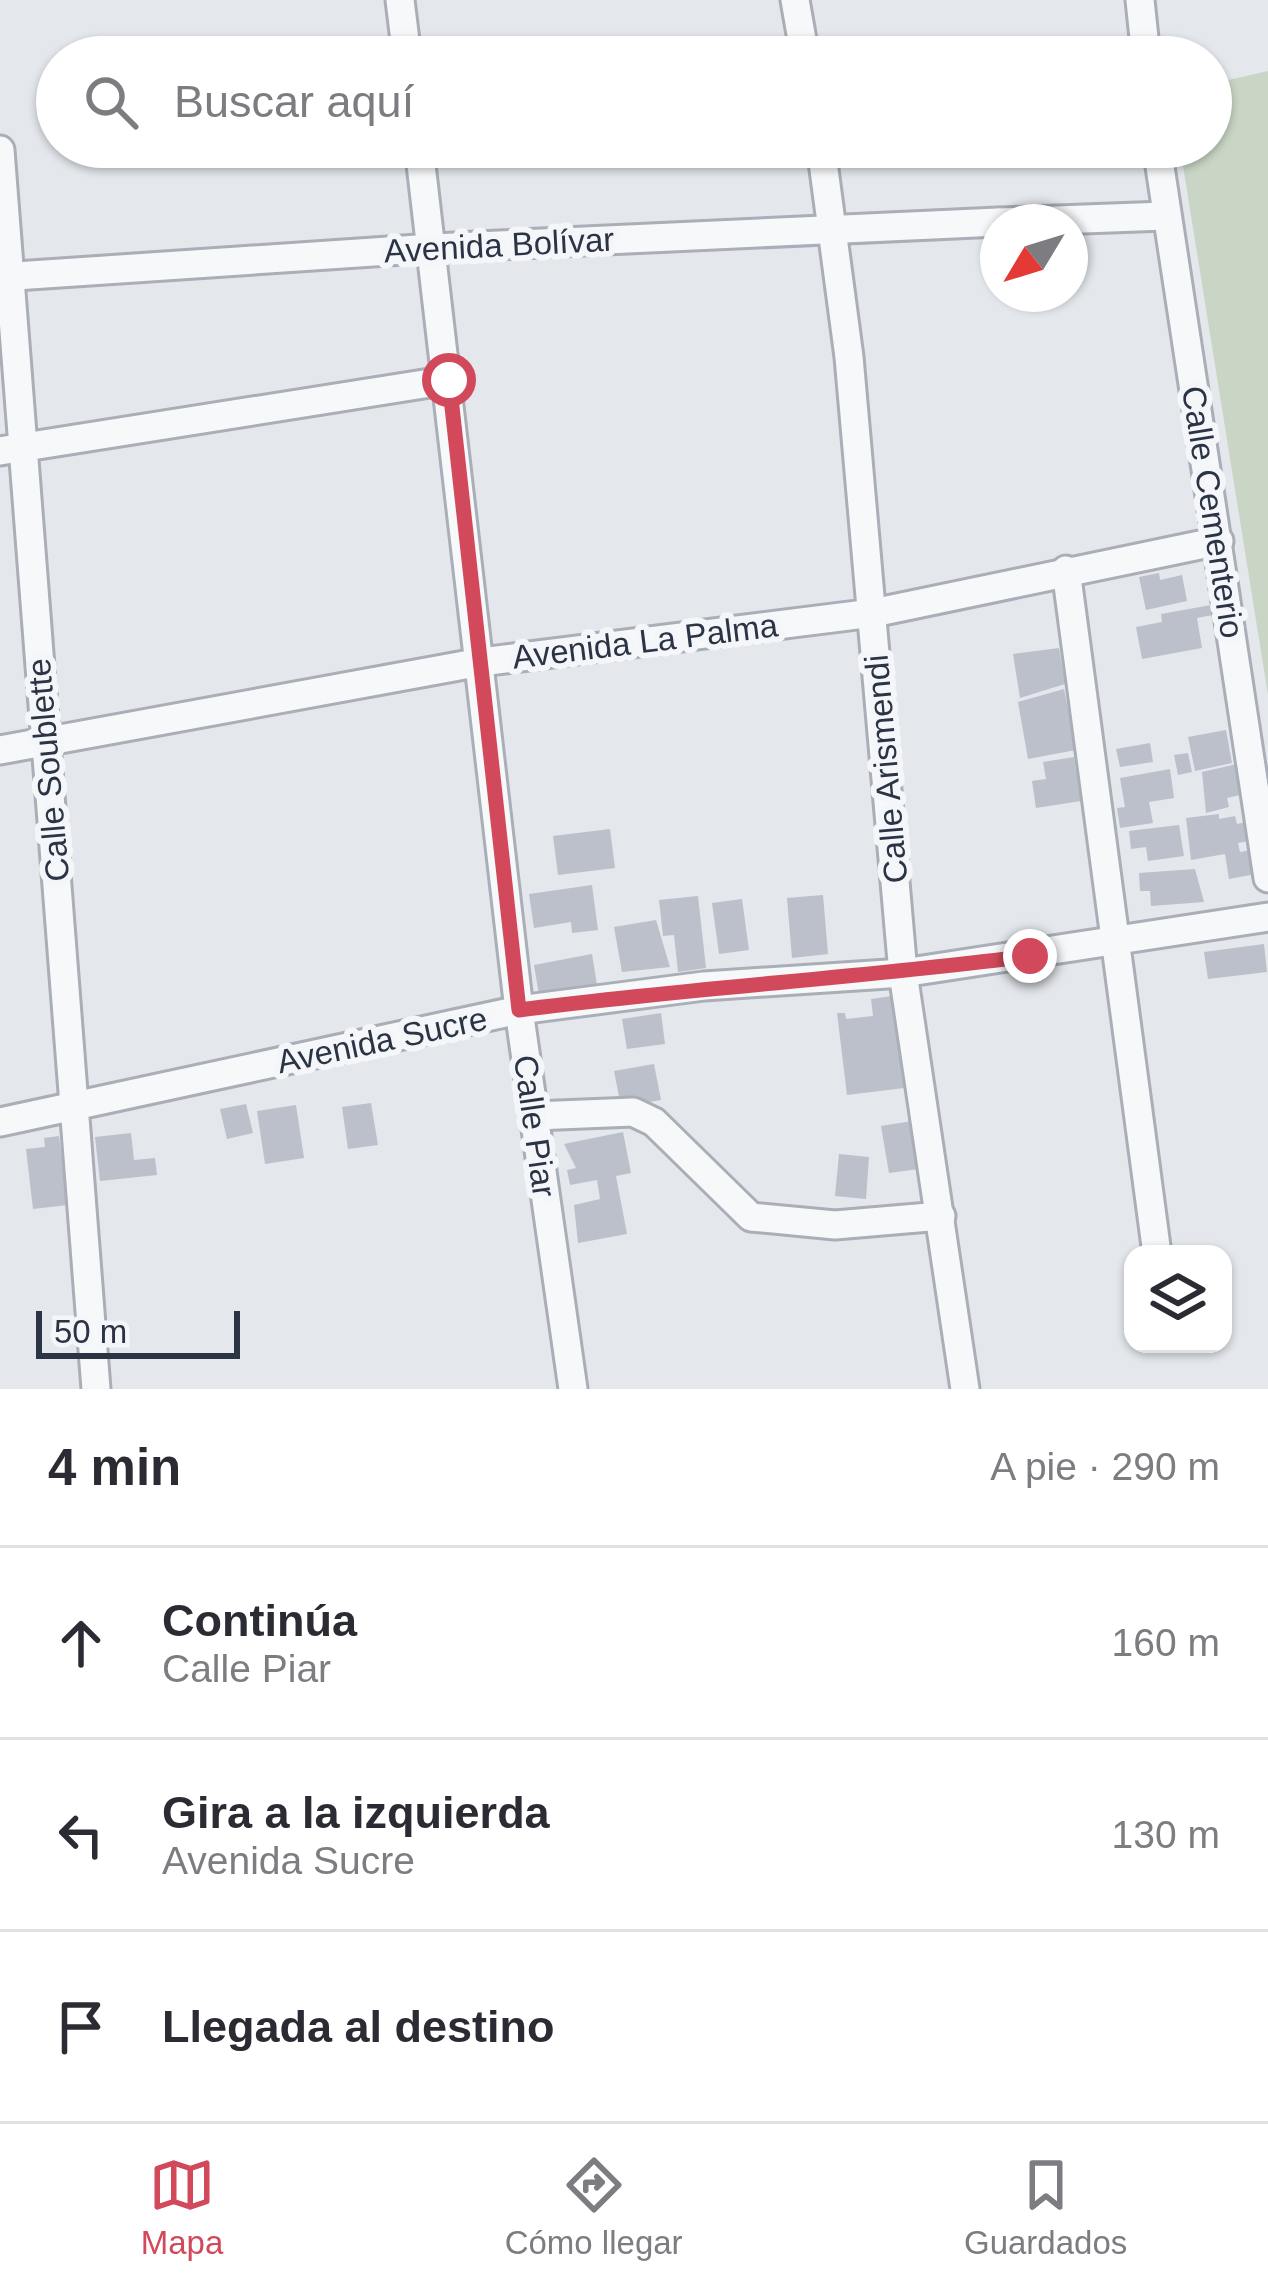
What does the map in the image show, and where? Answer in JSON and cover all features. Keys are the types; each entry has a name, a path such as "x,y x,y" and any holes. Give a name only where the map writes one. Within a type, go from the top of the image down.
{"street":[{"path":"400,0 404,36"},
{"path":"795,0 802,36"},
{"path":"1140,0 1144,36"},
{"name":"Calle Soublette","path":"0,150 10,449 45,742 96,1389"},
{"name":"Calle Piar","path":"422,168 519,1010 573,1389"},
{"name":"Calle Arismendi","path":"825,168 836,228 903,973 965,1389"},
{"name":"Calle Cementerio","path":"1159,168 1268,878"},
{"name":"Avenida Bolívar","path":"1088,219 1165,216"},
{"name":"Avenida Bolívar","path":"6,277 433,248 980,223"},
{"path":"10,449 449,380"},
{"name":"Avenida La Palma","path":"0,750 481,662 873,613 1219,541"},
{"path":"1066,570 1155,1245"},
{"name":"Avenida Sucre","path":"0,1122 519,1010 704,986 903,973 1268,917"},
{"path":"534,1116 634,1112 654,1122 752,1217 835,1225 941,1216"}],"green space":[{"path":"1268,71 1268,695 1183,168 1232,168 1232,79"}],"building":[{"path":"1159,573 1160,580 1182,575 1187,601 1146,610 1139,577"},
{"path":"1211,605 1213,615 1197,618 1202,648 1142,659 1136,627 1162,622 1161,614"},
{"path":"1059,648 1065,684 1020,698 1013,654"},
{"path":"1064,689 1076,750 1028,759 1018,702"},
{"path":"1226,730 1232,763 1195,771 1188,737"},
{"path":"1150,743 1153,762 1120,767 1116,749"},
{"path":"1188,753 1192,772 1178,775 1174,755"},
{"path":"1074,757 1081,801 1036,808 1032,781 1046,779 1043,762"},
{"path":"1237,764 1245,794 1227,798 1229,807 1206,813 1202,772"},
{"path":"1170,769 1174,798 1149,802 1153,823 1120,828 1117,808 1125,807 1120,778"},
{"path":"1219,814 1219,819 1235,816 1237,824 1246,822 1249,841 1238,843 1240,852 1251,850 1256,874 1229,879 1225,854 1191,860 1186,818"},
{"path":"1179,825 1184,856 1148,861 1146,847 1131,849 1129,831"},
{"path":"610,829 615,868 558,875 553,836"},
{"path":"1195,869 1204,902 1151,906 1150,891 1140,891 1139,873"},
{"path":"592,885 598,930 572,933 571,922 534,928 529,894"},
{"path":"823,895 828,954 792,958 787,898"},
{"path":"698,896 706,968 678,972 674,935 663,936 659,900"},
{"path":"742,899 749,950 719,954 712,903"},
{"path":"656,920 670,967 622,972 614,927"},
{"path":"1264,944 1267,972 1208,979 1204,952"},
{"path":"592,954 597,985 539,995 534,965"},
{"path":"892,996 904,1088 847,1095 837,1013 845,1013 846,1019 873,1016 871,999"},
{"path":"661,1013 665,1044 627,1049 622,1019"},
{"path":"654,1064 661,1100 621,1107 614,1071"},
{"path":"371,1103 378,1145 348,1149 342,1107"},
{"path":"246,1104 253,1133 227,1139 220,1109"},
{"path":"296,1105 304,1158 265,1164 257,1111"},
{"path":"912,1121 919,1169 889,1173 881,1126"},
{"path":"623,1132 631,1173 616,1176 627,1234 578,1243 574,1205 600,1199 597,1180 570,1185 567,1170 576,1168 564,1144"},
{"path":"131,1133 134,1160 155,1158 157,1175 100,1181 95,1137"},
{"path":"59,1136 68,1205 33,1209 26,1149 45,1147 44,1138"},
{"path":"839,1154 869,1157 866,1199 835,1196"}],"route":[{"path":"449,380 519,1010 704,986 903,973 1030,956"}]}
